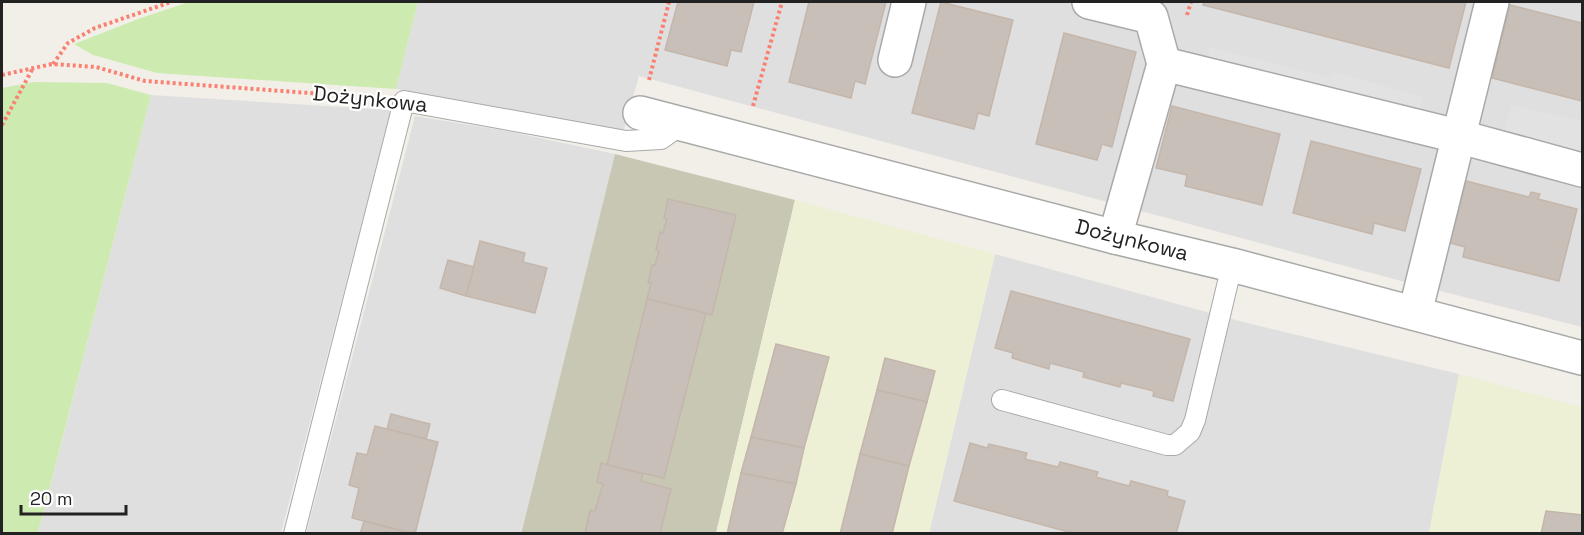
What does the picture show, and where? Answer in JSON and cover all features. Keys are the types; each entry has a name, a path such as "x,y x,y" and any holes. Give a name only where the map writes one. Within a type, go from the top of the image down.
{"street":[{"path":"895,60 909,2"},
{"path":"1089,2 1151,17 1164,64 1115,237"},
{"path":"1415,313 1492,2"},
{"path":"1164,64 1457,136 1582,170"},
{"name":"Dożynkowa","path":"640,113 1115,237 1232,265 1582,358"}],"lane":[{"name":"Dożynkowa","path":"404,101 626,141 661,139 682,124"},
{"path":"294,534 404,101"},
{"path":"1002,400 1167,445 1175,445 1190,432 1195,420 1232,265"}],"path":[{"path":"52,64 68,43 95,28 171,2"},
{"path":"649,81 669,2"},
{"path":"753,106 782,2"},
{"name":"Dożynkowa","path":"2,75 52,64 96,67 145,81 279,89 404,101"},
{"path":"2,125 34,68"}],"shaded area":[{"path":"418,2 1582,2 1582,327 1401,281 639,76 623,133 396,89"},
{"path":"1210,47 1330,78 1334,72 1423,97 1419,114 1206,61"},
{"path":"151,95 391,110 281,533 38,534"},
{"path":"1512,105 1582,121 1582,155 1502,134"},
{"path":"415,116 507,131 615,154 521,533 306,534"},
{"path":"615,154 795,200 716,533 521,534"},
{"path":"795,200 995,254 929,533 716,534"},
{"path":"995,254 1243,322 1459,374 1429,533 929,534"},
{"path":"1459,374 1582,407 1582,533 1429,534"}],"green space":[{"path":"189,2 418,2 396,89 157,73 93,55 74,44"},
{"path":"34,82 107,83 151,95 38,533 2,533 2,88"}],"building":[{"path":"678,2 754,2 741,52 731,50 727,66 665,50"},
{"path":"809,2 886,2 865,84 855,81 851,98 789,82"},
{"path":"941,2 1013,20 989,116 978,113 974,129 912,113"},
{"path":"1204,2 1466,2 1449,68 1203,5"},
{"path":"1510,5 1582,23 1582,101 1492,78"},
{"path":"1064,33 1136,52 1112,147 1102,144 1097,160 1036,144"},
{"path":"1172,106 1280,134 1262,205 1185,186 1187,175 1156,168"},
{"path":"1311,141 1421,169 1405,231 1374,223 1372,234 1293,213"},
{"path":"1466,181 1529,197 1531,192 1540,194 1538,199 1577,209 1559,281 1463,257 1465,247 1450,243"},
{"path":"668,199 736,215 712,315 647,299 652,265 655,265 659,251 656,250 660,232 663,233 667,219 664,218"},
{"path":"480,241 525,253 523,262 547,268 535,313 466,296"},
{"path":"448,260 474,267 466,296 440,288"},
{"path":"1011,291 1190,339 1173,401 1153,396 1154,391 1121,383 1120,387 1083,377 1084,372 1050,363 1049,369 1012,358 1013,353 995,348"},
{"path":"647,299 706,313 664,478 607,465"},
{"path":"776,344 829,357 804,448 751,437"},
{"path":"885,358 935,371 927,402 877,390"},
{"path":"877,390 927,402 909,466 860,454"},
{"path":"391,414 430,424 426,439 387,429"},
{"path":"375,426 438,442 415,534 352,518 359,488 349,485 357,453 367,455"},
{"path":"751,437 804,448 796,484 741,473"},
{"path":"970,443 987,448 989,444 1027,453 1025,459 1058,467 1060,462 1098,472 1096,477 1129,486 1131,481 1168,491 1167,496 1185,501 1176,534 1076,534 954,501"},
{"path":"860,454 909,466 892,534 840,534"},
{"path":"601,463 643,474 641,481 671,489 660,534 585,534 590,510 595,511 603,484 597,482"},
{"path":"741,473 796,484 782,534 727,534"},
{"path":"1546,511 1582,515 1582,534 1541,534"},
{"path":"364,521 402,531 401,534 360,534"}]}
